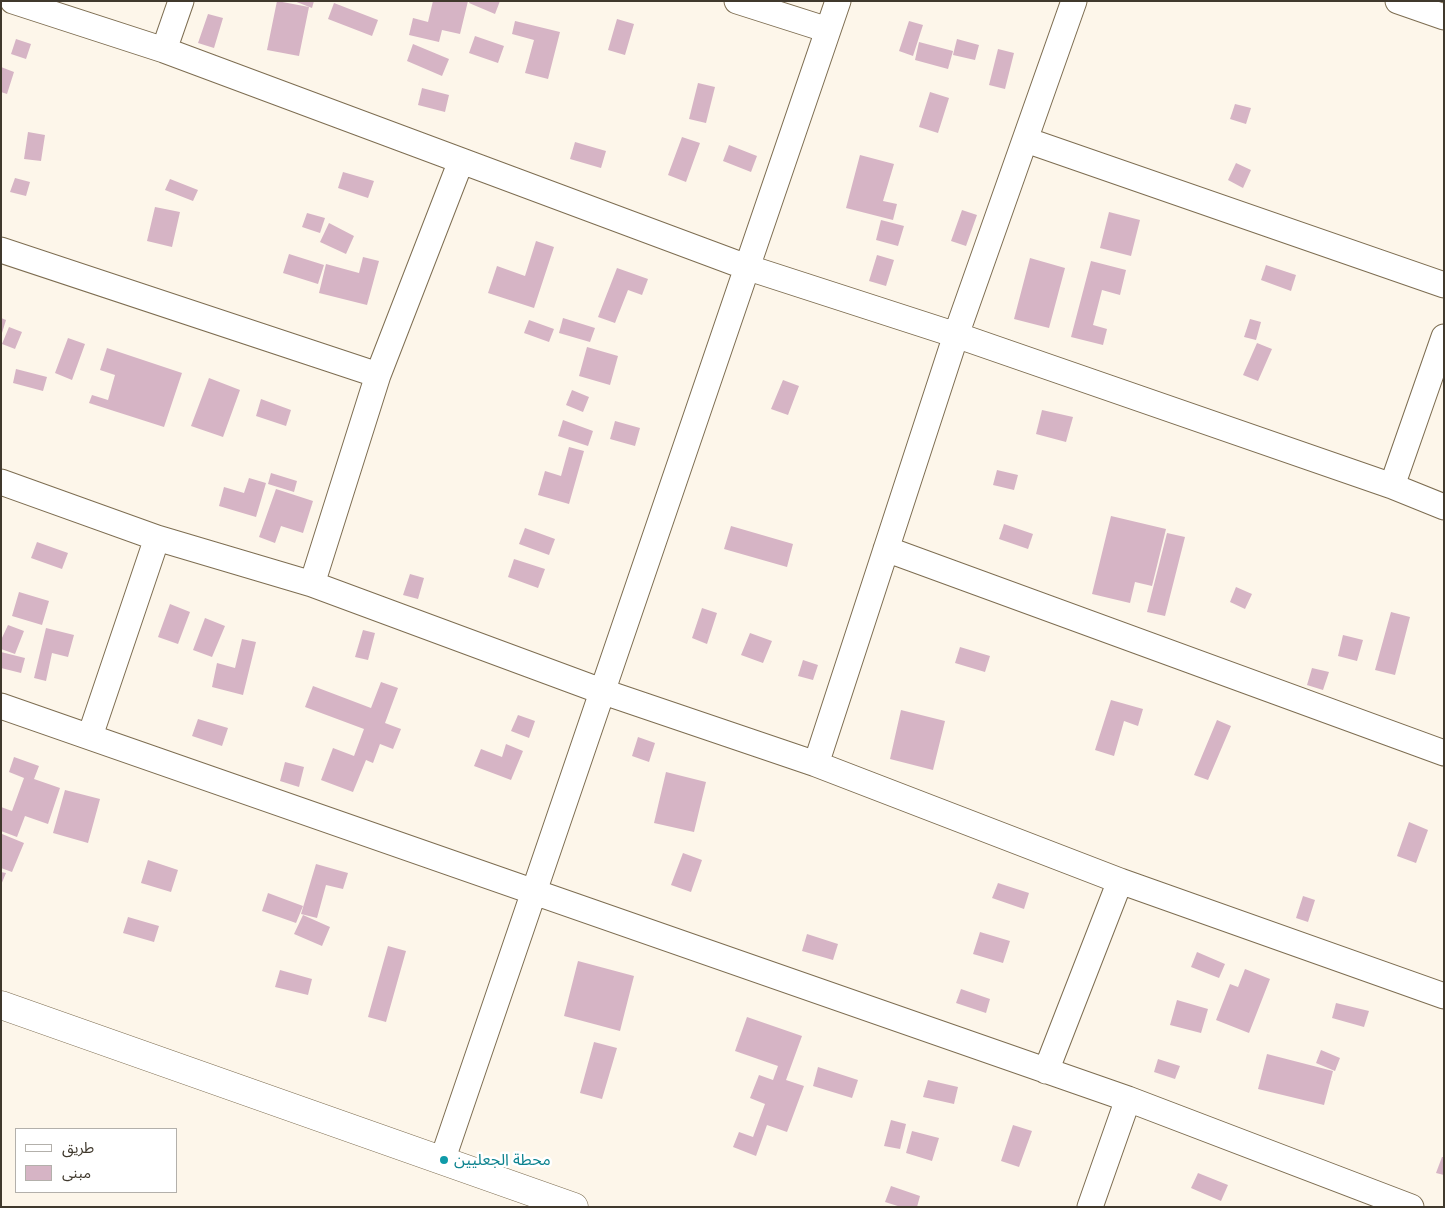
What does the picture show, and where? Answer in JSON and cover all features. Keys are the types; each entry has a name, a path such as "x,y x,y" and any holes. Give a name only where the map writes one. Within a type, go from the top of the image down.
{"street":[{"path":"13,1 164,50 749,268 956,335 1392,486 1444,507"},
{"path":"164,50 182,1"},
{"path":"737,1 828,30"},
{"path":"442,1161 535,892 601,691 749,268 838,1"},
{"path":"816,764 956,335 1074,1"},
{"path":"1398,1 1444,17"},
{"path":"1026,140 1444,285"},
{"path":"312,584 378,375 460,161"},
{"path":"1,250 378,375"},
{"path":"1392,486 1444,337"},
{"path":"1,482 157,538 312,584 601,691 816,764 1120,881 1444,996"},
{"path":"90,736 157,538"},
{"path":"886,549 1444,754"},
{"path":"1,706 1128,1099 1411,1207"},
{"path":"1046,1071 1120,881"},
{"path":"1,1005 442,1161 544,1202 574,1207"},
{"path":"1090,1207 1128,1099"}],"building":[{"path":"277,1 309,7 299,56 267,50"},
{"path":"294,1 314,1 312,8"},
{"path":"433,1 468,1 460,34 442,30 439,42 409,35 413,18 428,22"},
{"path":"470,1 500,1 495,14 469,3"},
{"path":"334,3 378,20 372,36 328,19"},
{"path":"208,14 223,18 214,48 198,43"},
{"path":"617,19 634,24 625,55 608,50"},
{"path":"515,21 560,32 548,79 525,73 534,40 512,34"},
{"path":"909,21 923,25 913,56 899,51"},
{"path":"475,36 504,46 498,63 469,53"},
{"path":"16,39 31,44 26,59 11,54"},
{"path":"957,39 979,45 975,60 953,55"},
{"path":"919,42 953,51 948,69 915,60"},
{"path":"413,44 449,59 442,76 407,61"},
{"path":"998,49 1014,53 1005,89 989,85"},
{"path":"1,67 14,72 7,94 1,92"},
{"path":"698,83 715,87 706,123 689,119"},
{"path":"422,88 449,95 445,112 418,105"},
{"path":"930,92 949,98 938,133 919,127"},
{"path":"1235,104 1251,108 1246,124 1230,119"},
{"path":"28,132 45,135 41,161 24,159"},
{"path":"682,137 700,143 686,182 668,175"},
{"path":"575,142 606,151 601,168 570,159"},
{"path":"729,145 757,156 751,172 723,161"},
{"path":"860,155 894,164 883,201 897,204 893,220 846,208"},
{"path":"1236,163 1251,170 1243,188 1228,180"},
{"path":"343,172 374,181 368,198 338,188"},
{"path":"15,178 30,182 26,196 10,192"},
{"path":"170,179 198,190 193,201 165,190"},
{"path":"155,207 180,212 172,247 147,241"},
{"path":"962,210 977,215 966,246 951,241"},
{"path":"1109,212 1140,220 1131,256 1100,248"},
{"path":"307,213 325,218 320,233 302,227"},
{"path":"881,220 904,226 898,246 876,240"},
{"path":"329,223 354,236 346,254 320,242"},
{"path":"536,241 554,247 534,308 488,293 497,266 525,276"},
{"path":"289,254 324,265 318,284 283,273"},
{"path":"877,255 894,260 886,286 869,281"},
{"path":"363,257 379,261 367,305 319,293 326,264 359,273"},
{"path":"1030,258 1065,268 1049,328 1014,319"},
{"path":"1091,261 1126,270 1120,295 1102,290 1093,325 1107,329 1103,345 1071,337"},
{"path":"1266,265 1296,275 1291,291 1261,280"},
{"path":"617,268 648,279 642,295 628,290 615,323 598,317"},
{"path":"1,318 6,320 2,333 1,333"},
{"path":"563,318 595,328 590,342 559,333"},
{"path":"1250,319 1261,322 1256,340 1244,337"},
{"path":"529,320 554,329 549,342 524,333"},
{"path":"9,327 22,332 15,349 2,344"},
{"path":"68,338 85,344 72,380 55,373"},
{"path":"1257,343 1272,349 1258,381 1243,375"},
{"path":"587,347 618,356 610,385 579,376"},
{"path":"107,348 182,373 164,427 89,403 92,395 108,400 115,375 100,370"},
{"path":"16,369 47,377 43,391 13,383"},
{"path":"209,378 240,390 223,437 191,426"},
{"path":"783,380 799,386 788,415 771,409"},
{"path":"572,390 589,397 583,412 566,405"},
{"path":"261,399 291,410 286,426 256,416"},
{"path":"1042,410 1073,417 1066,442 1036,434"},
{"path":"563,420 593,431 588,446 558,436"},
{"path":"615,421 640,428 635,446 610,439"},
{"path":"569,447 584,451 569,504 538,495 545,471 561,476"},
{"path":"997,470 1018,475 1014,490 993,485"},
{"path":"271,473 297,481 294,492 268,484"},
{"path":"249,478 266,483 256,517 219,506 224,487 244,493"},
{"path":"276,489 313,501 303,533 281,526 275,543 259,537"},
{"path":"1111,516 1166,529 1152,586 1135,582 1130,603 1092,594"},
{"path":"1004,524 1033,534 1028,549 999,539"},
{"path":"731,526 793,544 787,567 724,549"},
{"path":"525,528 555,539 549,555 519,544"},
{"path":"1167,533 1185,537 1165,616 1147,612"},
{"path":"37,542 68,553 62,569 31,558"},
{"path":"514,559 545,569 538,588 508,577"},
{"path":"410,574 424,578 418,599 403,595"},
{"path":"1236,587 1252,594 1245,609 1230,602"},
{"path":"19,592 49,601 42,625 12,616"},
{"path":"170,604 190,612 178,644 158,637"},
{"path":"702,608 717,613 707,644 692,638"},
{"path":"1391,612 1410,617 1395,675 1375,670"},
{"path":"205,618 225,626 212,657 193,650"},
{"path":"8,625 24,631 15,654 1,649 1,640"},
{"path":"46,628 74,635 68,657 52,653 46,681 34,678"},
{"path":"363,630 375,633 368,660 355,657"},
{"path":"750,633 772,641 763,663 741,655"},
{"path":"1343,635 1363,640 1357,661 1338,656"},
{"path":"242,639 256,642 243,695 212,687 217,663 235,668"},
{"path":"960,647 990,656 985,672 955,663"},
{"path":"1,652 25,658 21,673 1,668"},
{"path":"803,660 818,665 813,680 798,676"},
{"path":"1312,668 1329,672 1323,690 1307,685"},
{"path":"381,682 398,688 385,723 401,729 393,749 380,744 373,763 366,760 353,792 321,780 333,748 354,756 364,729 305,707 313,686 371,708"},
{"path":"1111,700 1143,709 1138,726 1124,721 1114,756 1095,750"},
{"path":"901,710 945,721 933,770 890,759"},
{"path":"518,715 535,721 529,738 511,731"},
{"path":"198,719 228,728 222,746 192,736"},
{"path":"1217,720 1231,726 1208,780 1194,775"},
{"path":"638,737 655,743 649,762 632,756"},
{"path":"506,744 523,751 511,780 474,766 481,749 502,757"},
{"path":"14,757 39,766 34,779 60,788 48,824 25,816 17,837 1,831 1,807 12,811 24,778 9,772"},
{"path":"285,762 304,767 299,787 280,781"},
{"path":"666,772 706,782 694,832 654,823"},
{"path":"65,790 100,799 88,843 53,833"},
{"path":"1409,822 1428,830 1416,863 1397,856"},
{"path":"2,834 24,843 12,872 1,868"},
{"path":"683,853 702,860 691,892 671,885"},
{"path":"148,860 178,870 171,892 141,883"},
{"path":"316,864 348,873 343,889 326,885 317,918 301,914"},
{"path":"1,872 6,873 1,885"},
{"path":"998,883 1029,893 1024,909 992,898"},
{"path":"268,893 303,906 296,923 262,911"},
{"path":"1303,896 1315,900 1308,922 1296,918"},
{"path":"303,915 330,927 322,946 294,934"},
{"path":"128,917 159,926 154,942 123,933"},
{"path":"980,932 1010,941 1003,963 973,954"},
{"path":"807,934 838,944 833,960 802,951"},
{"path":"388,946 406,951 386,1022 368,1017"},
{"path":"1197,952 1225,964 1219,978 1191,967"},
{"path":"578,961 634,976 620,1031 564,1016"},
{"path":"1245,969 1270,979 1249,1033 1216,1020 1230,984 1238,987"},
{"path":"280,970 312,979 308,995 275,987"},
{"path":"961,989 990,999 986,1013 956,1003"},
{"path":"1177,1000 1208,1009 1201,1033 1170,1025"},
{"path":"1336,1003 1369,1011 1364,1027 1332,1018"},
{"path":"747,1017 802,1036 786,1080 804,1086 787,1132 767,1125 756,1156 733,1147 739,1132 753,1137 765,1104 750,1098 759,1075 773,1080 778,1066 735,1051"},
{"path":"594,1042 617,1048 602,1099 580,1093"},
{"path":"1321,1050 1340,1058 1335,1071 1316,1063"},
{"path":"1267,1054 1333,1071 1324,1105 1258,1089"},
{"path":"1158,1059 1180,1066 1175,1079 1154,1072"},
{"path":"818,1067 858,1080 852,1098 813,1086"},
{"path":"928,1080 958,1087 954,1104 923,1097"},
{"path":"891,1120 906,1124 900,1149 884,1146"},
{"path":"1013,1125 1032,1131 1019,1167 1001,1161"},
{"path":"912,1131 939,1138 932,1161 906,1153"},
{"path":"1442,1157 1444,1157 1444,1175 1436,1173"},
{"path":"1198,1173 1228,1185 1221,1201 1191,1188"},
{"path":"891,1186 920,1196 917,1207 901,1207 885,1202"}],"place":[{"name":"محطة الجعليين","path":"444,1160"}]}
